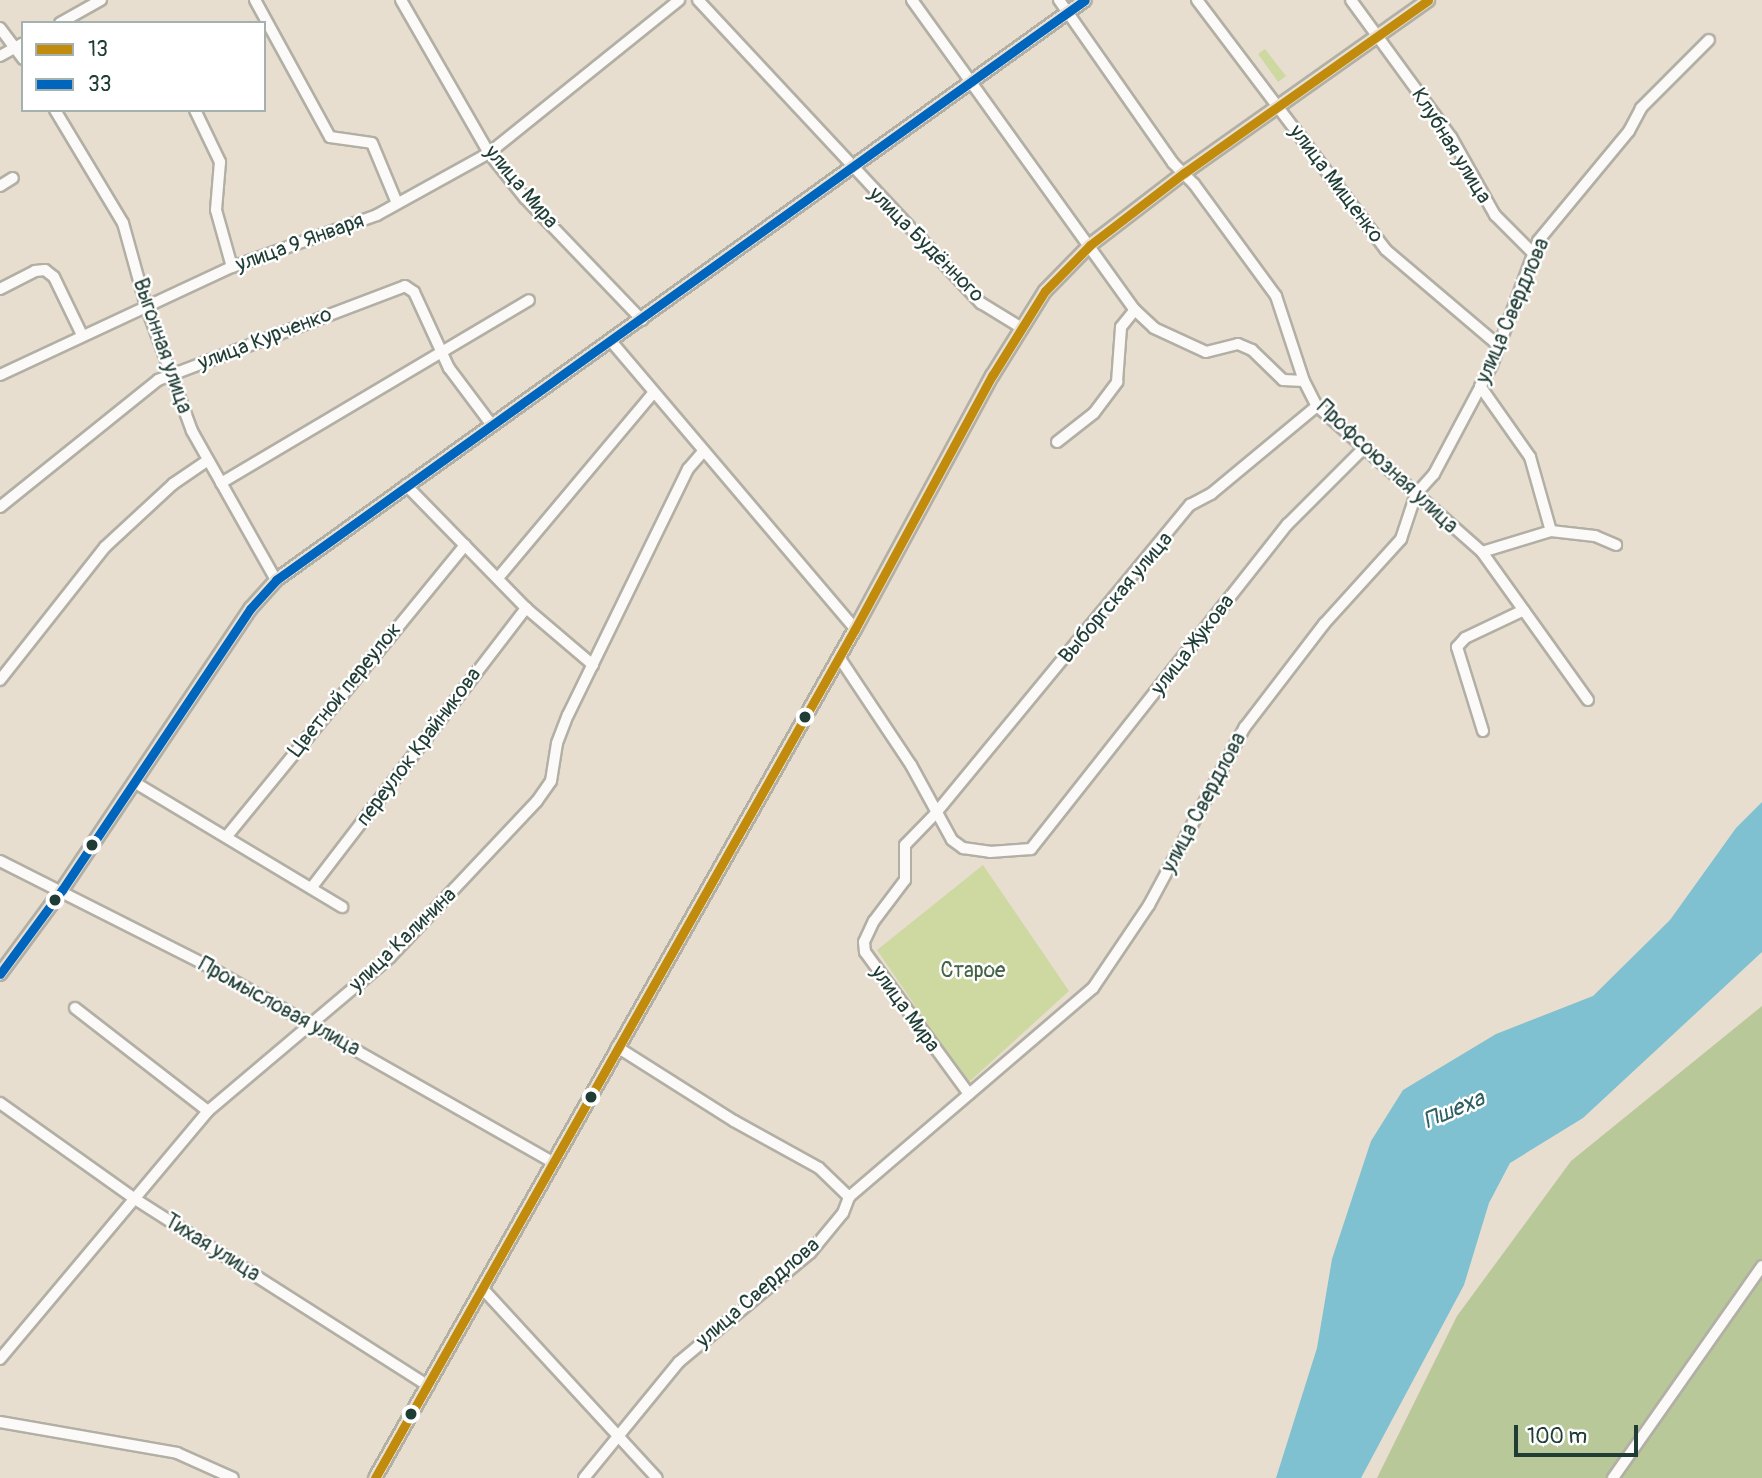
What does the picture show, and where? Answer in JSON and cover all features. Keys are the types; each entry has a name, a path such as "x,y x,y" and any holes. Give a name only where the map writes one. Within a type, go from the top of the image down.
{"main road":[{"path":"0,974 62,890 251,608 276,580 1085,0"},
{"path":"374,1478 429,1386 552,1162 855,629 1020,327 1061,273 1090,246 1184,173 1428,0"}],"street":[{"path":"64,21 101,0"},
{"path":"255,0 330,137 372,143 397,203"},
{"name":"улица Мира","path":"401,0 489,153 526,198 642,320"},
{"name":"улица 9 Января","path":"0,375 82,334 232,267 356,226 489,153 679,0"},
{"name":"улица Будённого","path":"698,0 851,169 981,303 1020,327"},
{"path":"912,0 1135,310 1154,328 1206,352 1238,344 1252,350 1283,380 1304,381"},
{"name":"Профсоюзная улица","path":"1059,0 1276,296 1304,381 1317,406 1482,552 1588,700"},
{"name":"улица Мищенко","path":"1197,0 1386,250 1498,345"},
{"name":"Клубная улица","path":"1351,0 1451,137 1495,215 1533,253"},
{"path":"0,28 18,46 0,56"},
{"name":"улица Свердлова","path":"584,1478 679,1362 810,1253 843,1213 849,1197 1093,988 1149,905 1245,726 1333,614 1401,538 1416,494 1434,474 1480,386 1529,274 1533,253 1587,179 1629,131 1641,108 1709,40"},
{"name":"Выгонная улица","path":"56,112 123,223 146,306 192,431 276,580"},
{"path":"196,112 220,162 216,209 232,267"},
{"path":"0,186 13,178"},
{"path":"0,289 34,271 45,270 54,277 82,334"},
{"name":"улица Курченко","path":"0,506 172,374 405,286 414,292 442,353"},
{"path":"221,483 529,300"},
{"path":"1057,442 1094,413 1117,382 1121,327 1135,310"},
{"path":"611,341 855,629"},
{"path":"442,353 491,424"},
{"path":"1480,386 1530,457 1551,531"},
{"path":"498,578 653,393"},
{"name":"Выборгская улица","path":"935,814 1190,505 1211,494 1317,406"},
{"name":"улица Жукова","path":"935,814 963,848 1020,853 1031,849 1288,524 1363,449"},
{"name":"улица Калинина","path":"0,1359 208,1111 390,957 537,801 551,781 557,743 593,665 688,469 703,452"},
{"path":"0,680 105,547 173,484 208,460"},
{"path":"406,485 526,608 593,665"},
{"path":"1482,552 1551,531 1595,536 1616,545"},
{"name":"Цветной переулок","path":"227,836 465,545"},
{"name":"переулок Крайникова","path":"312,887 526,608"},
{"path":"1483,731 1457,647 1465,638 1524,610"},
{"path":"839,657 911,765 935,814"},
{"path":"134,782 342,907"},
{"name":"улица Мира","path":"935,814 905,845 905,880 874,921 864,942 865,952 969,1094"},
{"name":"Промысловая улица","path":"0,861 62,890 312,1024 552,1162"},
{"path":"75,1007 208,1111"},
{"path":"617,1047 734,1121 819,1167 849,1197"},
{"name":"Тихая улица","path":"0,1103 135,1199 429,1386"},
{"path":"1613,1478 1762,1266"},
{"path":"482,1288 617,1438 657,1478"},
{"path":"0,1422 177,1453 233,1478"}],"green space":[{"path":"1265,49 1286,76 1278,82 1258,54"},
{"name":"Старое","path":"983,865 1069,991 968,1083 877,950"},
{"path":"1762,1006 1762,1478 1377,1478 1457,1316 1571,1161"}],"water":[{"name":"Пшеха","path":"1762,802 1762,952 1583,1118 1510,1163 1489,1203 1464,1285 1361,1478 1276,1478 1317,1348 1332,1259 1371,1141 1403,1090 1496,1034 1593,996 1670,920 1736,828"}],"transit line":[{"name":"33","path":"0,974 62,890 251,608 276,580 1085,0"},
{"name":"13","path":"375,1478 855,629 992,376 1045,291 1090,245 1184,173 1428,0"}]}
